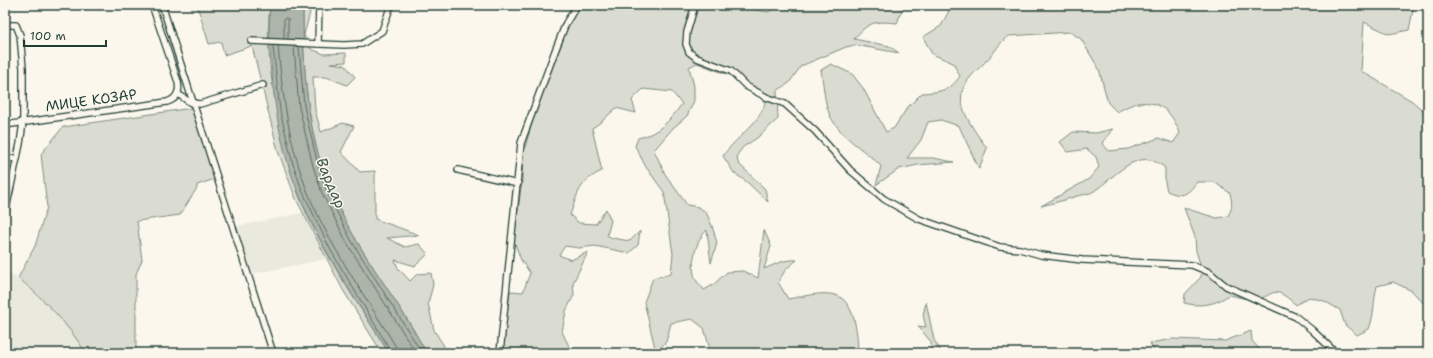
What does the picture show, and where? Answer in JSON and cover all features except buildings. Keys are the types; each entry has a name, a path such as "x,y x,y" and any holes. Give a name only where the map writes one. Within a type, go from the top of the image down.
{"street":[{"path":"152,5 178,82 178,94 194,104 208,102 263,85"},
{"path":"162,5 273,353"},
{"path":"316,44 319,5"},
{"path":"251,41 344,45 366,43 382,31 391,5"},
{"path":"500,353 506,279 522,143 566,23 577,5"},
{"path":"695,5 687,32 686,44 689,52 697,58 731,71 746,86 766,97 785,104 815,132 850,170 884,199 919,219 1000,247 1020,249 1041,255 1082,260 1192,265 1209,272 1226,286 1296,317 1336,353"},
{"path":"5,25 16,25 20,35 23,68 23,122 5,214"},
{"name":"МИЦЕ КОЗАР","path":"5,125 167,102 178,94"},
{"path":"5,159 17,158"},
{"path":"458,170 518,184"}],"shaded area":[{"path":"197,5 270,5 268,43 272,80 279,118 298,193 328,255 389,353 382,353 343,290 296,199 278,151 252,46 224,55 221,42 209,44"},
{"path":"303,5 312,5 304,35 311,49 324,54 346,53 346,62 331,63 345,65 355,77 347,85 326,77 313,77 315,110 321,132 343,123 354,126 341,152 360,172 375,171 375,219 419,235 387,238 405,247 419,244 428,254 415,266 395,260 398,268 410,281 417,274 431,273 433,285 428,303 434,330 444,346 445,353 427,353 358,243 331,191 316,146 311,123 305,76"},
{"path":"581,5 743,5 743,8 769,12 776,5 904,5 897,23 878,22 868,26 854,39 889,46 899,53 855,45 846,47 801,66 789,83 777,91 778,119 757,138 743,147 737,155 738,163 765,189 768,202 747,182 734,173 723,156 753,124 765,103 741,77 726,74 697,63 689,67 694,86 694,101 687,116 673,128 654,150 665,174 687,205 698,207 706,212 712,226 717,243 711,263 707,230 703,234 697,246 693,268 696,280 704,290 713,285 727,272 743,271 758,278 764,230 771,246 764,269 784,261 797,260 786,269 778,282 788,299 824,294 835,295 842,298 851,311 854,320 858,353 711,353 704,328 692,319 671,323 666,342 656,352 644,302 653,278 671,274 673,254 664,192 646,167 635,146 638,138 658,130 673,116 682,104 672,92 643,89 632,100 636,113 616,108 592,128 602,171 588,179 580,188 570,215 579,223 596,224 606,209 611,221 607,235 612,238 630,241 640,231 638,245 629,253 595,246 579,248 565,246 559,255 571,260 588,252 573,283 574,295 566,311 562,332 571,350 567,353 502,353 510,291 523,292 530,273 521,260 514,241 522,180 523,154 533,120 568,26"},
{"path":"952,5 1414,5 1409,30 1389,34 1364,22 1361,71 1412,101 1428,115 1428,308 1412,291 1393,282 1377,286 1369,329 1357,335 1345,325 1340,310 1324,301 1309,297 1296,305 1276,292 1259,299 1248,299 1229,295 1213,303 1202,305 1184,303 1185,294 1201,277 1202,270 1196,251 1195,237 1184,208 1217,218 1228,216 1232,202 1231,196 1230,193 1214,182 1197,182 1190,190 1181,195 1167,191 1165,182 1165,168 1155,162 1146,160 1136,161 1119,171 1088,194 1041,206 1089,179 1099,167 1096,157 1087,149 1068,152 1060,142 1073,132 1096,133 1113,129 1102,143 1109,151 1128,149 1159,138 1173,143 1180,133 1173,119 1165,109 1153,104 1138,103 1117,112 1108,103 1099,69 1081,39 1070,32 1009,36 1002,41 966,83 962,94 964,110 972,127 987,148 979,169 959,126 941,120 928,122 921,140 907,158 933,158 954,162 918,165 899,169 876,185 881,166 845,136 831,118 825,98 821,70 831,64 852,74 863,88 886,132 894,128 907,108 922,93 934,92 949,88 960,76 953,63 932,54 923,37 941,26"},
{"path":"192,108 215,179 197,185 197,188 180,215 137,221 142,260 136,274 136,353 86,353 55,312 18,278 35,246 47,207 41,154 63,127"},
{"path":"303,213 327,259 247,275 233,227"},
{"path":"5,269 51,306 72,331 86,353 5,353"},
{"path":"926,302 934,340 942,353 931,353 931,342 918,326 926,327 923,315"},
{"path":"1251,331 1252,341 1263,353 1155,353 1150,343 1173,339 1225,341"}],"water":[{"path":"270,5 303,5 305,76 311,123 323,169 331,191 348,226 427,353 389,353 328,255 307,213 288,164 278,119 273,89 270,48"}],"water label":[{"name":"Вардар","path":"331,183"}]}
